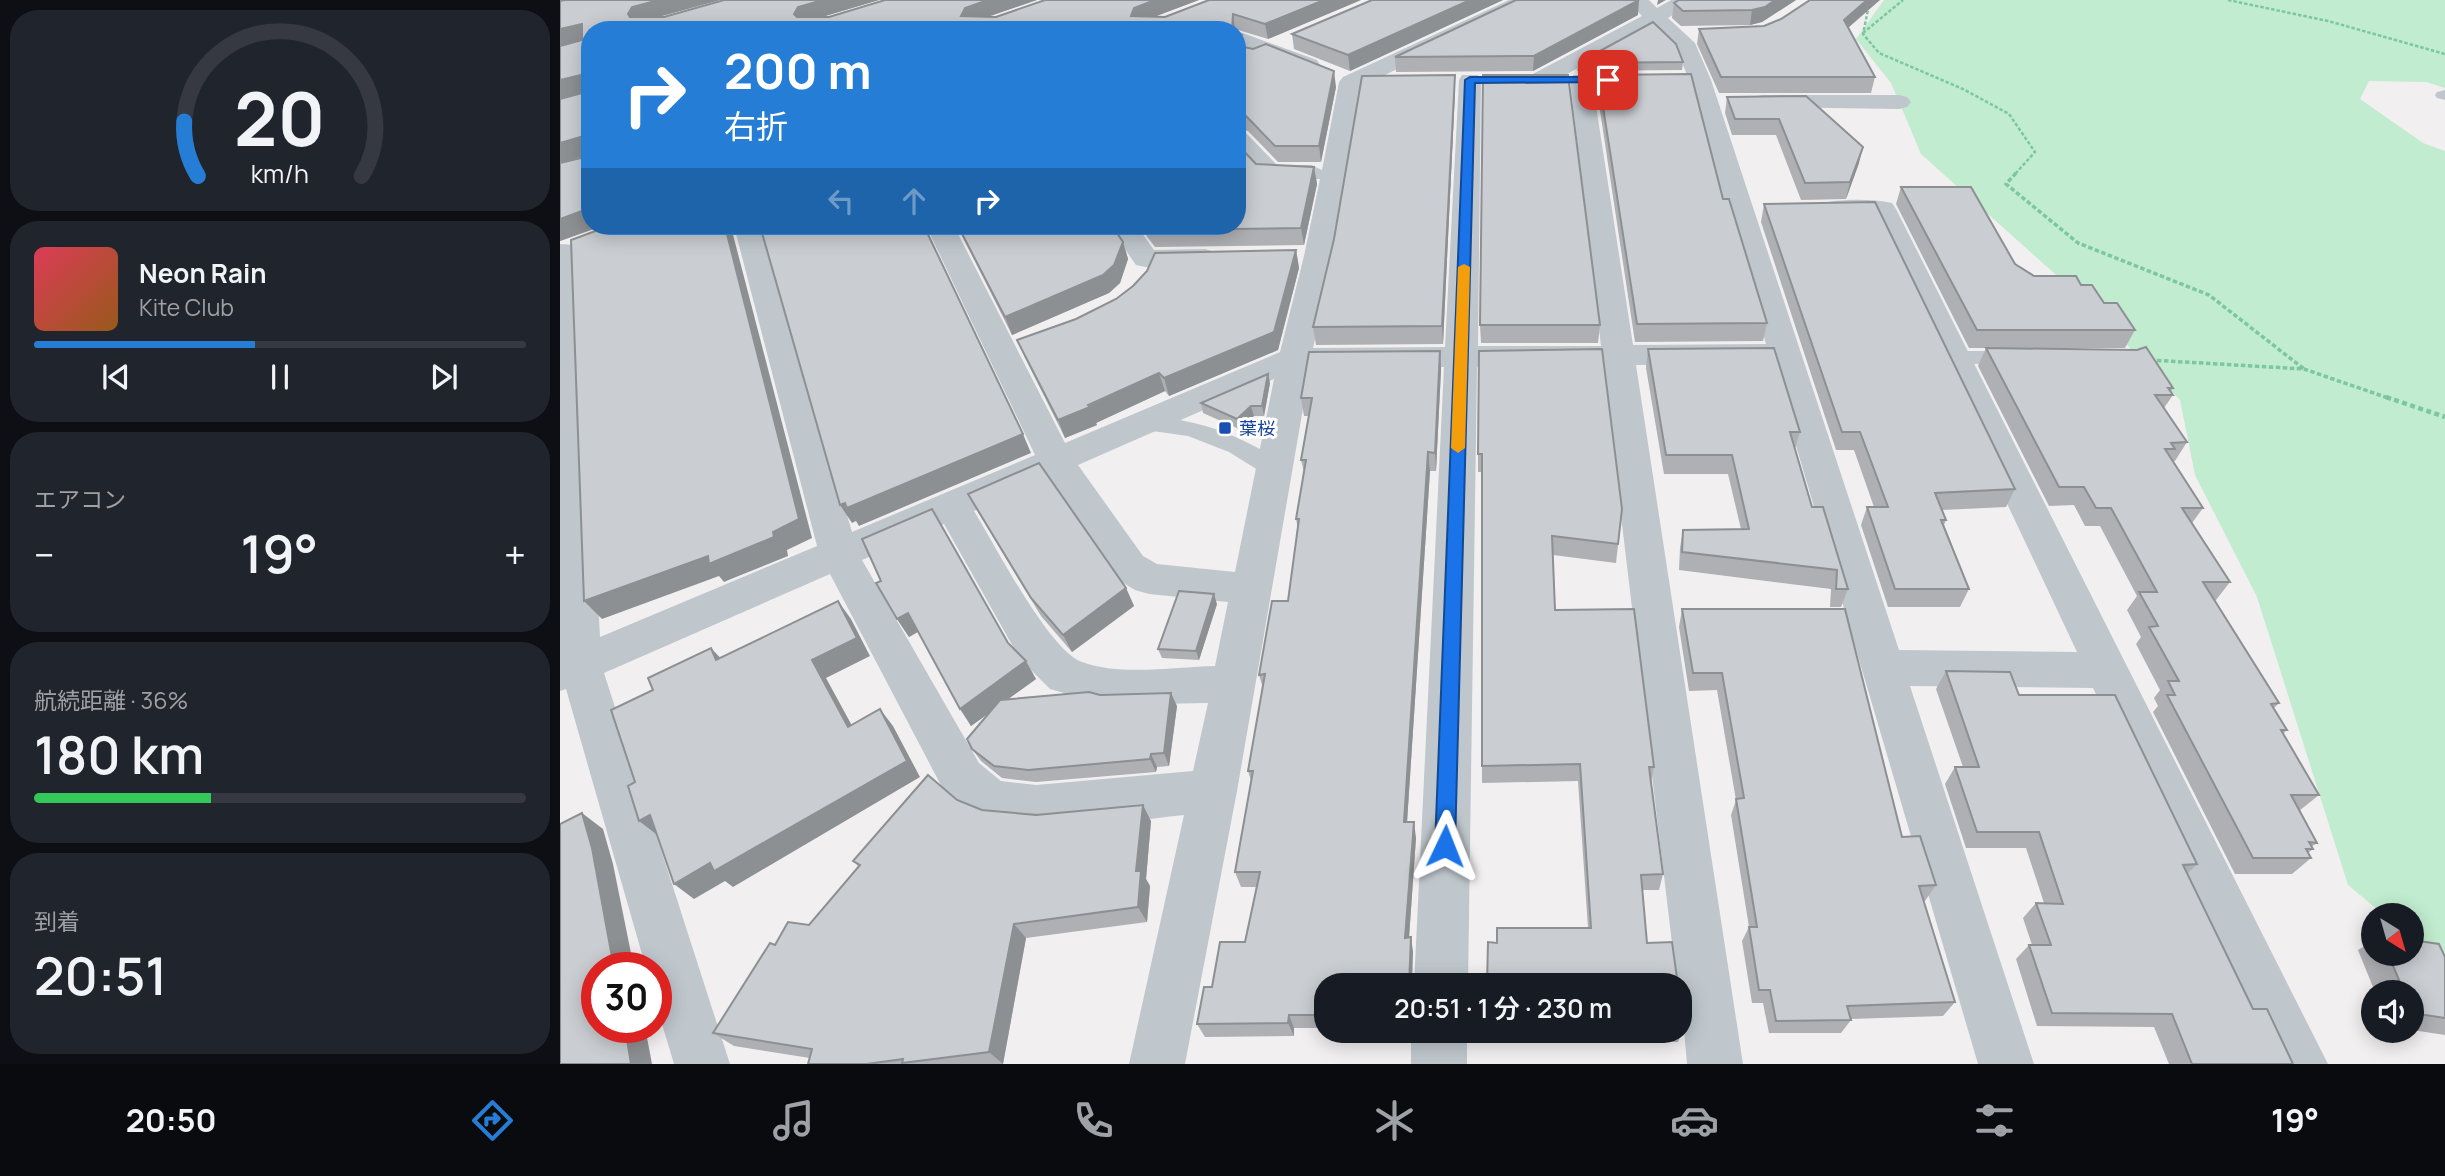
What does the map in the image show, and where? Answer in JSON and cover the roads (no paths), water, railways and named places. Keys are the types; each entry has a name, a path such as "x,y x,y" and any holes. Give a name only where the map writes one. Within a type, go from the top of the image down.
{"street":[{"path":"1351,82 1525,0"},
{"path":"1637,0 1687,48 1695,87 1770,210 1785,354 2006,1064"},
{"path":"1539,80 1686,0"},
{"path":"1674,36 1700,35"},
{"path":"1246,60 1301,36"},
{"path":"1246,40 1351,82 1403,81"},
{"path":"1441,973 1461,357 1481,80 1595,80 1619,355 1715,1064"},
{"path":"1157,1064 1275,470 1295,358 1306,257 1335,173 1351,82"},
{"path":"1695,87 1899,102"},
{"path":"1246,148 1270,173 1335,173"},
{"path":"1770,210 1882,209 1952,358 2300,1064"},
{"path":"750,235 839,554 962,778 991,801 1036,807 1213,791"},
{"path":"946,235 1014,347 1056,461 1129,567 1149,579 1251,589"},
{"path":"1126,235 1141,273 1226,258"},
{"path":"571,249 570,668 702,1064"},
{"path":"570,668 1295,358 1785,354"},
{"path":"952,505 1035,647 1065,676 1106,687 1232,684"},
{"path":"1883,668 2105,670"},
{"path":"1439,1043 1439,1064"}],"lane":[{"path":"1952,358 2033,358"},
{"path":"1146,423 1192,428 1238,446 1275,470"}],"place":[{"name":"葉桜","path":"1225,428"}]}
